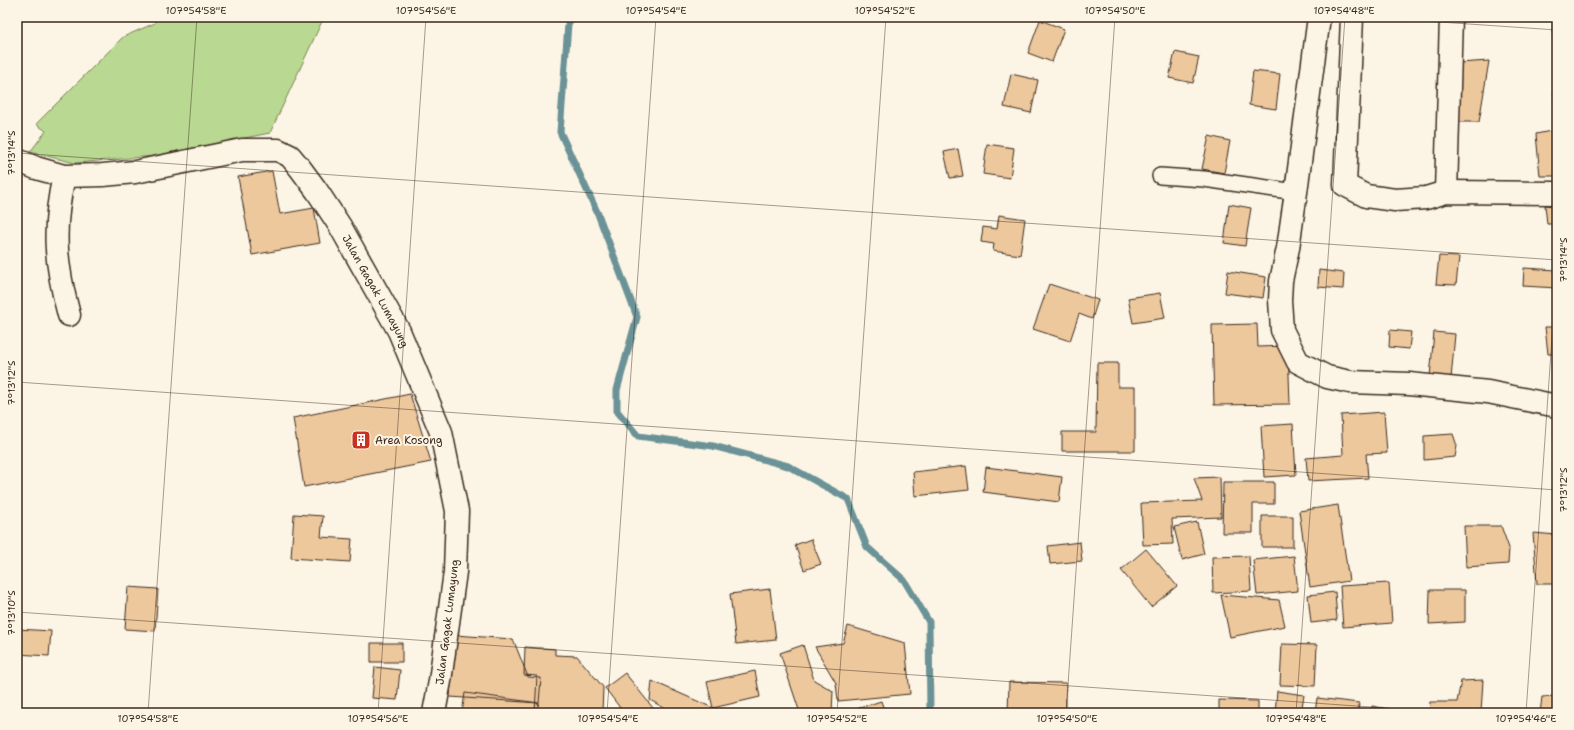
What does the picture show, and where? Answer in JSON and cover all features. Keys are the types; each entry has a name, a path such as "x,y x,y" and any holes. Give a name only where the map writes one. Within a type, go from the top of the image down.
{"street":[{"path":"1319,17 1288,248 1281,281 1280,300 1282,330 1298,362 1327,377 1350,382 1409,384 1488,392 1557,406"},
{"path":"1352,17 1345,185 1366,196 1395,200 1426,198 1446,192 1557,193"},
{"path":"1446,192 1451,17"},
{"name":"Jalan Gagak Lumayung","path":"17,160 36,168 64,176 103,175 135,172 242,150 278,150 290,156 317,191 340,226 399,331 441,432 457,511 455,572 440,681 434,713"},
{"path":"64,176 58,202 57,259 62,289 69,315"}],"lane":[{"path":"1160,176 1204,179 1296,192"}],"green space":[{"path":"154,17 324,17 270,133 153,156 75,163 30,152 46,131 36,124 123,37 155,23"}],"building":[{"path":"1372,17 1409,17 1409,21 1372,19"},
{"path":"1553,17 1557,17 1557,40 1553,40"},
{"path":"1040,20 1064,29 1052,62 1028,53"},
{"path":"1175,52 1199,57 1193,83 1169,78"},
{"path":"1489,61 1479,122 1455,122 1459,63"},
{"path":"1253,71 1280,74 1276,109 1249,105"},
{"path":"1011,74 1038,80 1031,113 1004,107"},
{"path":"1557,77 1557,176 1540,176 1536,134 1556,130 1553,78"},
{"path":"1209,136 1230,141 1224,173 1202,169"},
{"path":"987,144 1014,148 1010,178 983,174"},
{"path":"958,149 963,176 950,178 944,152"},
{"path":"272,171 280,214 314,208 320,243 252,255 238,177"},
{"path":"1229,204 1251,208 1245,246 1224,243"},
{"path":"1545,205 1557,206 1557,224 1547,224"},
{"path":"999,215 1025,219 1020,255 993,251 994,244 981,242 983,227 997,229"},
{"path":"1439,256 1459,257 1456,285 1436,284"},
{"path":"1524,268 1557,270 1557,288 1523,286"},
{"path":"1319,270 1344,273 1343,289 1318,287"},
{"path":"1228,271 1266,277 1263,298 1225,293"},
{"path":"1049,284 1098,300 1092,319 1079,314 1070,341 1033,329"},
{"path":"1160,293 1165,318 1133,323 1128,298"},
{"path":"1257,324 1258,347 1288,346 1290,404 1214,405 1212,325"},
{"path":"1545,327 1557,327 1557,354 1548,354"},
{"path":"1390,330 1411,332 1409,349 1389,347"},
{"path":"1434,332 1455,334 1451,379 1430,377"},
{"path":"1097,363 1118,363 1118,387 1135,387 1135,451 1062,451 1062,432 1096,432"},
{"name":"Area Kosong","path":"410,394 431,462 304,487 293,418"},
{"path":"1384,412 1387,453 1366,454 1368,478 1308,481 1306,458 1343,455 1341,415"},
{"path":"1293,424 1296,475 1264,477 1261,426"},
{"path":"1453,434 1457,446 1455,457 1424,460 1424,436"},
{"path":"966,466 969,490 915,496 913,472"},
{"path":"986,467 1062,477 1059,502 983,492"},
{"path":"1220,477 1221,517 1172,519 1173,544 1143,545 1141,503 1202,501 1194,478"},
{"path":"1223,482 1274,482 1274,504 1253,504 1253,533 1222,533"},
{"path":"1338,505 1349,581 1310,587 1299,511"},
{"path":"294,514 323,516 321,537 352,539 350,562 291,558"},
{"path":"1262,516 1293,516 1293,547 1262,547"},
{"path":"1197,522 1204,554 1182,560 1174,527"},
{"path":"1464,526 1501,526 1509,548 1508,564 1466,567"},
{"path":"1533,533 1557,535 1557,584 1537,584"},
{"path":"811,539 821,564 804,570 795,545"},
{"path":"1080,542 1082,561 1050,564 1048,546"},
{"path":"1146,549 1177,586 1151,607 1121,570"},
{"path":"1249,556 1251,591 1213,593 1212,557"},
{"path":"1294,556 1298,591 1257,595 1253,560"},
{"path":"1389,583 1392,623 1343,627 1340,586"},
{"path":"128,587 158,589 155,631 125,629"},
{"path":"770,589 776,640 736,644 730,594"},
{"path":"1430,590 1465,590 1465,622 1429,624"},
{"path":"1335,592 1337,620 1311,623 1308,595"},
{"path":"1221,595 1279,600 1285,626 1230,637"},
{"path":"848,626 905,643 910,694 838,701 836,683 815,647 843,643"},
{"path":"17,629 51,631 49,656 17,654"},
{"path":"454,635 513,639 528,677 541,678 539,703 450,697"},
{"path":"371,643 402,643 402,662 371,662"},
{"path":"1282,644 1317,645 1315,686 1280,685"},
{"path":"803,645 814,680 833,691 832,713 800,713 780,653"},
{"path":"525,647 555,649 555,655 577,656 603,687 602,713 535,713 537,676 524,675"},
{"path":"375,667 400,670 397,700 372,698"},
{"path":"755,671 760,697 713,708 707,682"},
{"path":"625,673 653,708 646,713 624,713 605,688"},
{"path":"1483,680 1481,713 1429,713 1430,702 1457,702 1461,681"},
{"path":"652,681 713,708 734,713 673,713 650,700"},
{"path":"1009,682 1066,683 1066,713 1008,713"},
{"path":"1277,691 1304,695 1301,713 1275,713"},
{"path":"465,693 539,703 536,713 462,713"},
{"path":"1557,696 1557,713 1540,713 1542,697"},
{"path":"1317,698 1359,703 1358,713 1315,713"},
{"path":"1219,700 1258,701 1258,713 1219,713"},
{"path":"881,701 885,713 844,713"},
{"path":"1372,706 1405,712 1405,713 1371,713"}],"waterway":[{"path":"572,17 568,24 560,132 598,214 637,317 617,390 617,411 638,436 713,446 788,466 848,499 867,547 904,580 929,622 930,713"}],"place":[{"name":"Area Kosong","path":"361,440"}]}
